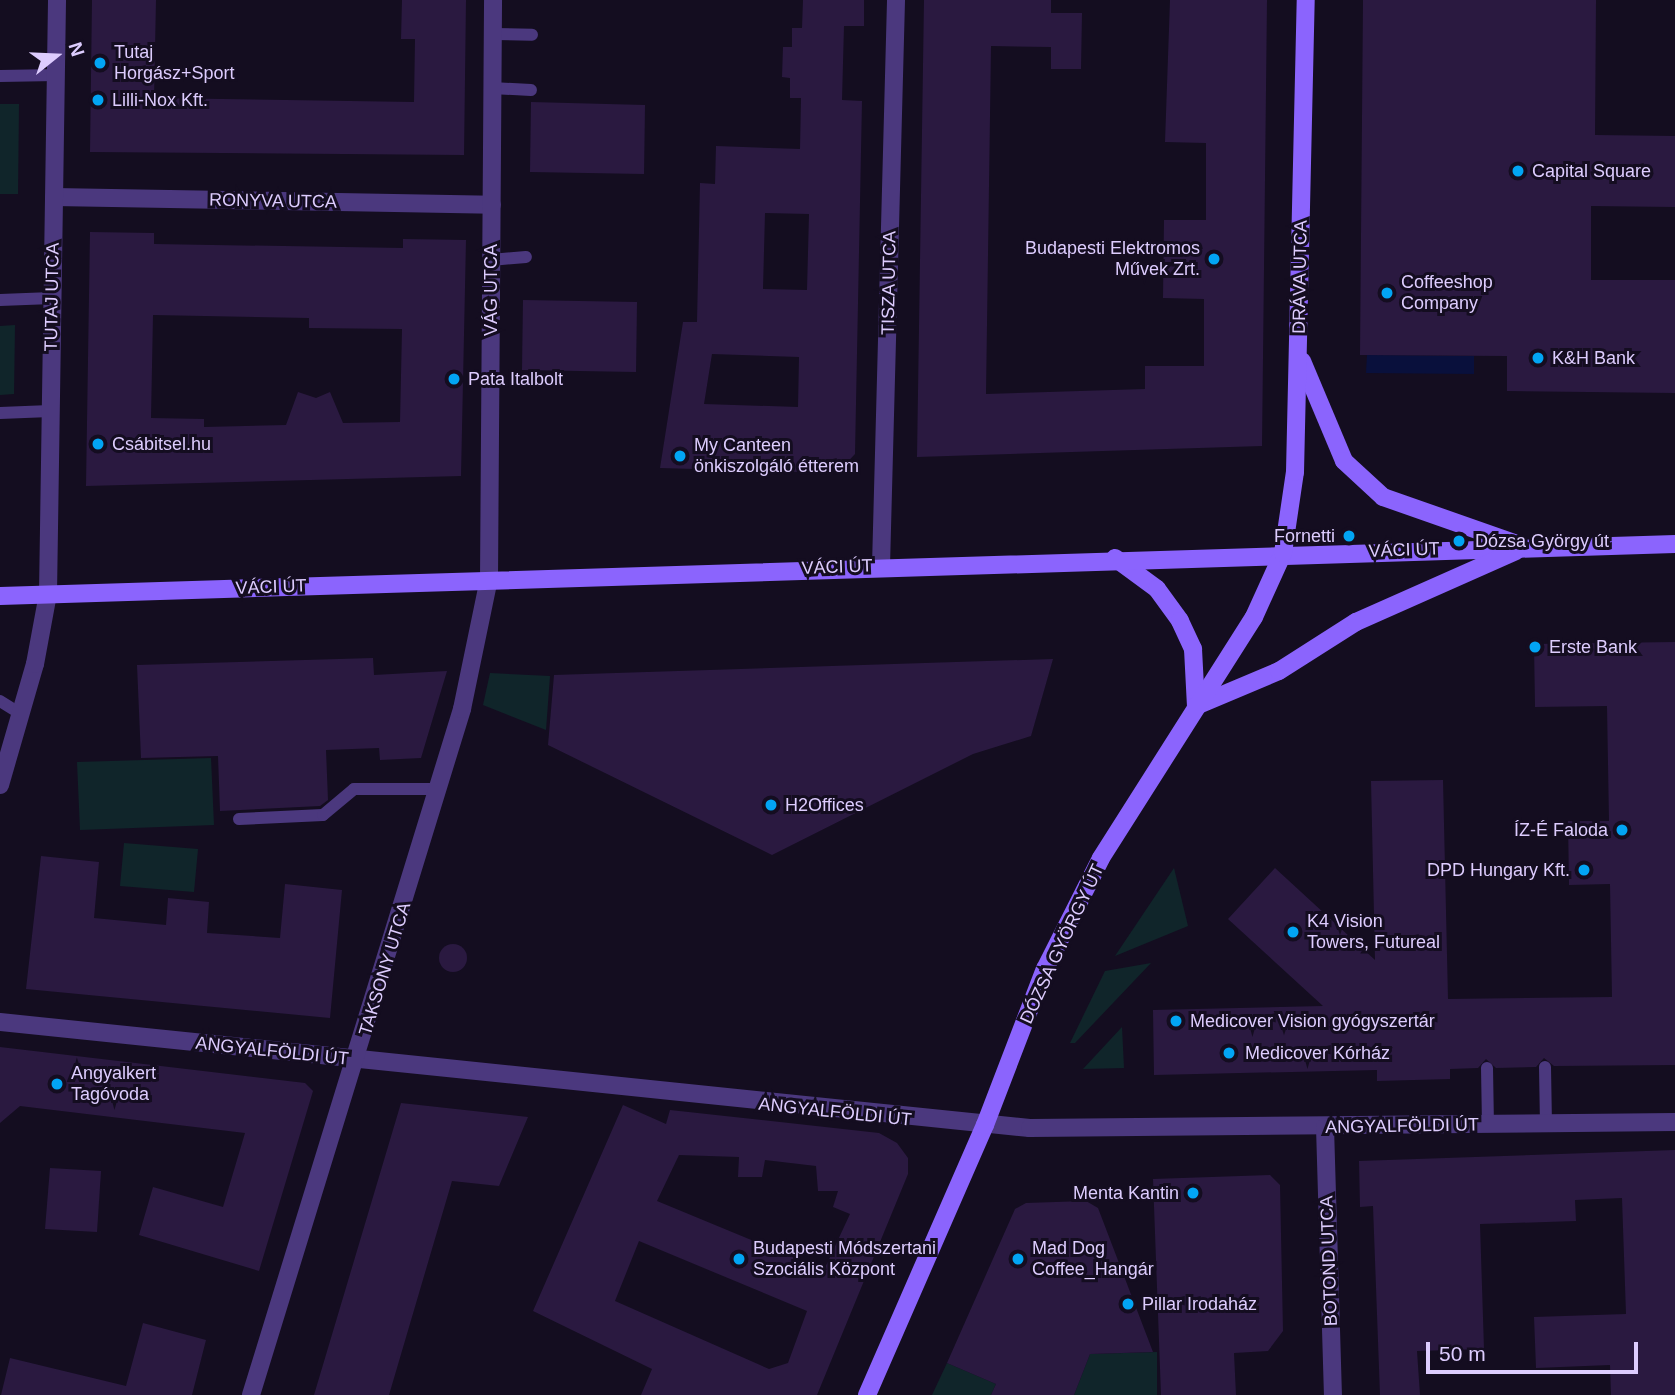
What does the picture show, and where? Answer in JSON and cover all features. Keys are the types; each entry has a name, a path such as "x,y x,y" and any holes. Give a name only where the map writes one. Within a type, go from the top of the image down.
{"main road":[{"name":"DRÁVA UTCA","path":"1283,554 1295,472 1306,0"},
{"path":"1298,348 1344,461 1383,497 1524,547"},
{"name":"VÁCI ÚT","path":"0,596 1115,558 1675,544"},
{"path":"1115,558 1157,589 1180,621 1193,649 1196,706 1279,671 1356,622 1524,547"},
{"name":"DÓZSA GYÖRGY ÚT","path":"867,1395 985,1125 1045,970 1088,883 1254,617 1283,554"}],"street":[{"name":"TUTAJ UTCA","path":"0,785 22,715 48,594 57,0"},
{"name":"VÁG UTCA","path":"489,579 493,0"},
{"name":"TISZA UTCA","path":"881,566 896,0"},
{"name":"RONYVA UTCA","path":"54,197 492,205"},
{"name":"TAKSONY UTCA","path":"251,1395 357,1060 465,700 489,579"},
{"name":"ANGYALFÖLDI ÚT","path":"0,1022 985,1125 1325,1127 1675,1122"},
{"name":"BOTOND UTCA","path":"1325,1127 1333,1395"}],"lane":[{"path":"493,34 532,35"},
{"path":"0,76 55,75"},
{"path":"492,88 531,90"},
{"path":"491,260 526,257"},
{"path":"0,300 52,298"},
{"path":"0,413 50,411"},
{"path":"0,701 22,715"},
{"path":"239,819 323,815 354,789 438,789"},
{"path":"1545,1067 1546,1124"},
{"path":"1487,1068 1488,1125"}],"green space":[{"path":"0,104 19,104 18,194 0,194"},
{"path":"15,325 14,394 0,395 0,326"},
{"path":"490,673 550,676 546,730 483,705"},
{"path":"211,758 214,825 80,830 77,762"},
{"path":"124,843 198,849 194,892 120,886"},
{"path":"1174,868 1188,926 1115,956"},
{"path":"1151,963 1075,1043 1070,1043 1105,971"},
{"path":"1122,1027 1124,1068 1083,1069"},
{"path":"1157,1352 1157,1395 1074,1395 1090,1354"},
{"path":"947,1363 996,1384 991,1395 932,1395"}],"shaded area":[{"path":"1367,355 1474,356 1474,374 1366,373"}],"building":[{"path":"92,0 156,0 154,98 414,102 415,39 401,39 402,0 466,0 464,155 90,152"},
{"path":"803,0 864,0 864,26 844,26 842,100 862,101 855,454 837,473 660,468 683,322 697,322 700,183 715,184 716,146 800,149 801,98 790,98 790,78 782,77 783,47 792,47 792,28 802,28","holes":["765,213 809,214 807,290 763,289","712,354 799,357 798,407 704,404"]},
{"path":"924,0 1051,0 1051,13 1082,13 1081,69 1051,69 1051,47 991,46 986,394 1145,389 1145,366 1204,366 1204,299 1163,298 1164,220 1206,220 1206,143 1165,142 1170,0 1267,0 1262,446 917,457"},
{"name":"Capital Square","path":"1363,0 1596,0 1595,135 1675,136 1675,207 1591,206 1591,280 1675,280 1675,393 1507,391 1507,356 1360,355"},
{"path":"531,102 645,105 644,174 530,172"},
{"path":"90,232 154,233 154,244 403,248 403,239 466,240 461,476 86,486","holes":["153,315 309,318 309,328 402,329 400,422 343,423 330,392 316,398 298,392 286,425 204,427 204,419 151,418"]},
{"path":"523,300 637,302 636,372 522,370"},
{"path":"1675,642 1675,1065 1554,1066 1544,1058 1536,1067 1496,1068 1486,1059 1478,1068 1450,1069 1450,1079 1377,1081 1377,1070 1154,1075 1153,1010 1323,1006 1228,919 1275,868 1375,960 1371,781 1443,780 1448,999 1612,997 1610,884 1569,885 1568,821 1609,821 1607,706 1535,707 1534,644"},
{"path":"373,658 374,675 447,671 421,758 380,760 379,748 326,750 328,800 320,806 220,811 218,756 141,758 137,665"},
{"name":"H2Offices","path":"1053,659 1031,736 973,754 772,855 548,745 554,675"},
{"path":"41,856 99,862 94,918 166,925 168,898 209,902 207,933 280,938 285,884 342,890 330,1018 26,989"},
{"path":"453,944 463,948 467,958 463,968 453,972 443,968 439,958 443,948"},
{"path":"0,1047 305,1083 313,1091 259,1271 139,1235 153,1187 223,1207 245,1133 20,1106 0,1123"},
{"path":"401,1103 528,1117 499,1186 452,1181 389,1395 314,1395"},
{"name":"Budapesti Módszertani Szociális Központ","path":"623,1105 666,1124 670,1110 879,1133 897,1143 908,1158 908,1174 817,1395 641,1395 652,1369 533,1311","holes":["679,1155 739,1157 738,1177 762,1177 765,1160 816,1166 818,1191 838,1191 833,1207 850,1214 824,1270 657,1201","639,1241 807,1311 788,1363 769,1369 615,1301"]},
{"path":"1675,1150 1675,1395 1611,1395 1610,1365 1536,1368 1534,1317 1626,1314 1622,1198 1575,1200 1576,1221 1480,1224 1484,1349 1417,1351 1420,1395 1380,1395 1373,1206 1360,1207 1359,1161"},
{"path":"50,1168 101,1171 97,1232 45,1229"},
{"path":"1270,1175 1280,1185 1283,1331 1268,1351 1234,1353 1236,1395 1161,1395 1153,1179"},
{"path":"1086,1201 1098,1208 1153,1352 1090,1354 1074,1395 991,1395 996,1384 947,1363 1015,1209 1026,1203"},
{"path":"143,1323 206,1340 192,1395 1,1395 10,1358 126,1386"}],"place":[{"name":"Tutaj Horgász+Sport","path":"100,63"},
{"name":"Lilli-Nox Kft.","path":"98,100"},
{"name":"Capital Square","path":"1518,171"},
{"name":"Budapesti Elektromos Művek Zrt.","path":"1214,259"},
{"name":"Coffeeshop Company","path":"1387,293"},
{"name":"K&H Bank","path":"1538,358"},
{"name":"Pata Italbolt","path":"454,379"},
{"name":"Csábitsel.hu","path":"98,444"},
{"name":"My Canteen önkiszolgáló étterem","path":"680,456"},
{"name":"Fornetti","path":"1349,536"},
{"name":"Dózsa György út","path":"1459,541"},
{"name":"Erste Bank","path":"1535,647"},
{"name":"H2Offices","path":"771,805"},
{"name":"ÍZ-É Faloda","path":"1622,830"},
{"name":"DPD Hungary Kft.","path":"1584,870"},
{"name":"K4 Vision Towers, Futureal","path":"1293,932"},
{"name":"Medicover Vision gyógyszertár","path":"1176,1021"},
{"name":"Medicover Kórház","path":"1229,1053"},
{"name":"Angyalkert Tagóvoda","path":"57,1084"},
{"name":"Menta Kantin","path":"1193,1193"},
{"name":"Budapesti Módszertani Szociális Központ","path":"739,1259"},
{"name":"Mad Dog Coffee_Hangár","path":"1018,1259"},
{"name":"Pillar Irodaház","path":"1128,1304"}]}
